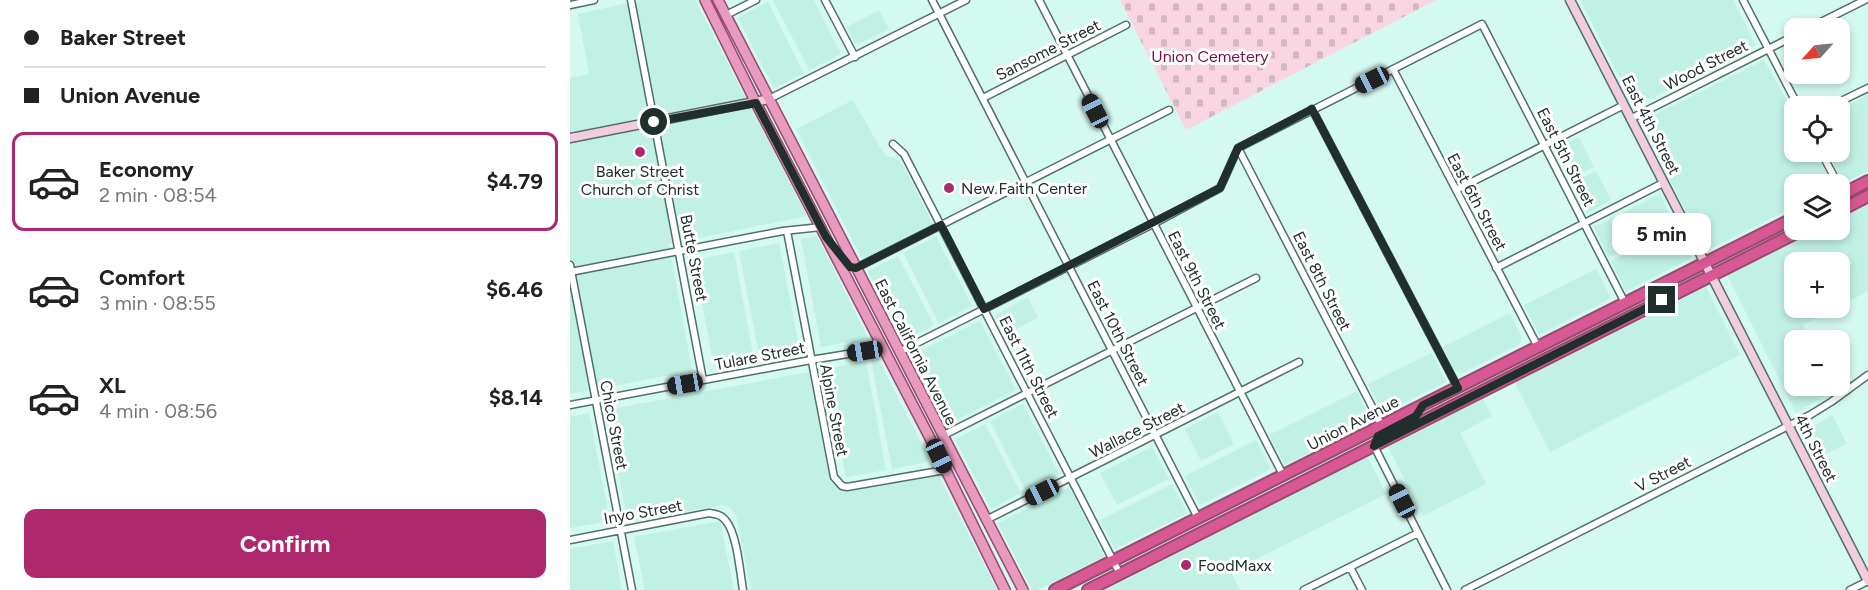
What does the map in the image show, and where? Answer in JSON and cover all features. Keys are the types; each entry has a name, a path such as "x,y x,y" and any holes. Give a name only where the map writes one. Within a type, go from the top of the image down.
{"highway":[{"path":"1850,187 1868,181"},
{"path":"1850,205 1868,196"},
{"name":"Union Avenue","path":"1055,590 1784,223"},
{"name":"Union Avenue","path":"1088,590 1784,239"},
{"path":"1374,446 1378,436 1416,416 1423,405"}],"main road":[{"name":"East California Avenue","path":"705,0 912,403 1005,590"},
{"name":"East California Avenue","path":"718,0 1023,590"},
{"path":"826,237 846,263 856,268"},
{"path":"884,348 891,351 915,383"},
{"path":"912,403 932,431 939,437 942,436"},
{"path":"945,470 951,469 966,495 975,500"}],"street":[{"path":"570,4 594,0"},
{"name":"Butte Street","path":"631,0 703,380"},
{"path":"726,15 756,0"},
{"path":"825,0 855,57"},
{"name":"East 10th Street","path":"932,0 1198,518"},
{"path":"570,138 769,99 966,0"},
{"name":"East 9th Street","path":"1039,0 1283,475"},
{"name":"East 4th Street","path":"1570,0 1706,263"},
{"path":"1743,0 1793,96"},
{"path":"1829,18 1865,0"},
{"name":"East 5th Street","path":"1393,69 1482,24 1625,303"},
{"name":"Sansome Street","path":"983,98 1126,25"},
{"name":"Wood Street","path":"1630,119 1784,41"},
{"path":"899,352 1154,224 1220,188 1238,148 1393,69"},
{"name":"East 6th Street","path":"1393,69 1538,347"},
{"path":"1850,97 1868,88"},
{"path":"1456,190 1624,105"},
{"path":"1312,109 1458,388"},
{"path":"856,268 1169,110"},
{"name":"East 11th Street","path":"893,144 904,154 1120,574"},
{"name":"East 8th Street","path":"1238,148 1382,426"},
{"path":"1496,268 1663,183"},
{"path":"570,269 821,226"},
{"name":"Alpine Street","path":"787,231 834,477 842,486 854,486 945,470"},
{"name":"4th Street","path":"1706,263 1868,581"},
{"name":"Chico Street","path":"570,269 632,590"},
{"path":"942,436 1256,278"},
{"name":"Tulare Street","path":"570,405 884,348"},
{"name":"Wallace Street","path":"986,520 1299,362"},
{"name":"V Street","path":"1465,590 1788,426 1831,402 1867,377"},
{"path":"1374,446 1447,590"},
{"name":"Inyo Street","path":"570,540 709,513 721,516 732,532 743,590"},
{"path":"1304,590 1418,533"},
{"path":"1350,567 1362,590"},
{"path":"1851,590 1868,581"}],"shaded area":[{"path":"642,0 695,0 807,216 669,244 692,371 570,394 570,78 589,74 578,14"},
{"path":"773,0 814,0 841,54 809,70"},
{"path":"1580,0 1733,0 1756,45 1635,107"},
{"path":"768,2 804,73 774,88 738,18"},
{"path":"879,10 889,29 861,43 855,43 847,27"},
{"path":"1764,60 1784,96 1784,162 1820,162 1827,174 1784,174 1784,212 1706,251 1641,124 1642,121"},
{"path":"1868,95 1868,171 1850,180 1850,174 1839,174 1833,162 1850,162 1850,104"},
{"path":"853,100 879,146 887,156 895,158 902,164 933,224 865,258 861,257 796,129"},
{"path":"1579,137 1594,167 1569,179 1554,150"},
{"path":"1596,171 1611,200 1587,213 1572,183"},
{"path":"1660,194 1674,223 1608,257 1594,227"},
{"path":"1868,204 1868,291 1850,301 1850,252 1784,252 1784,318 1817,318 1803,325 1806,330 1784,330 1784,389 1727,275 1797,240 1850,240 1850,213"},
{"path":"1677,228 1692,258 1626,291 1611,261"},
{"path":"817,236 868,338 821,347 801,239"},
{"path":"936,236 972,306 939,323 903,253"},
{"path":"779,243 800,351 760,359 739,251"},
{"path":"734,252 754,360 714,367 694,260"},
{"path":"898,256 934,325 904,341 868,271"},
{"path":"1596,269 1611,298 1539,335 1524,305"},
{"path":"1706,287 1740,355 1550,452 1515,383"},
{"path":"1028,297 1038,318 1005,335 995,315"},
{"path":"1510,313 1522,338 1520,344 1463,373 1455,371 1443,347"},
{"path":"980,321 1016,390 947,425 912,355"},
{"path":"1431,353 1446,382 1383,413 1368,384"},
{"path":"878,359 929,458 928,462 892,469 871,360"},
{"path":"866,361 886,470 846,477 825,369"},
{"path":"809,372 830,481 841,490 849,492 938,475 997,590 751,590 736,514 729,507 722,505 628,523 606,410"},
{"path":"1357,391 1371,420 1285,465 1269,435"},
{"path":"1788,396 1825,396 1796,413"},
{"path":"1483,399 1492,416 1460,433 1486,484 1423,516 1388,447"},
{"path":"1023,404 1059,474 1026,491 990,421"},
{"path":"1218,412 1234,444 1201,461 1185,429"},
{"path":"589,413 610,521 570,528 570,417"},
{"path":"1832,415 1847,444 1817,458 1805,432"},
{"path":"985,424 1021,493 991,509 955,439"},
{"path":"1256,440 1271,469 1200,505 1185,476"},
{"path":"1152,447 1169,479 1117,505 1100,473"},
{"path":"1368,457 1386,494 1231,572 1240,590 1105,590"},
{"path":"1172,484 1187,513 1115,549 1100,520"},
{"path":"1068,488 1104,557 1038,590 1032,590 998,523"},
{"path":"720,521 734,590 645,590 634,537"},
{"path":"613,541 622,590 570,590 570,549"}],"green space":[{"name":"Union Cemetery","path":"1120,0 1436,0 1186,130"}],"place":[{"name":"Baker Street Church of Christ","path":"640,152"},
{"name":"New Faith Center","path":"949,188"},
{"name":"FoodMaxx","path":"1186,565"}],"route":[{"path":"654,122 756,103 826,237 850,267 856,268 941,225 984,309 1154,224 1220,188 1238,148 1312,109 1458,388 1423,405 1416,416 1378,436 1374,446 1662,300"}]}
